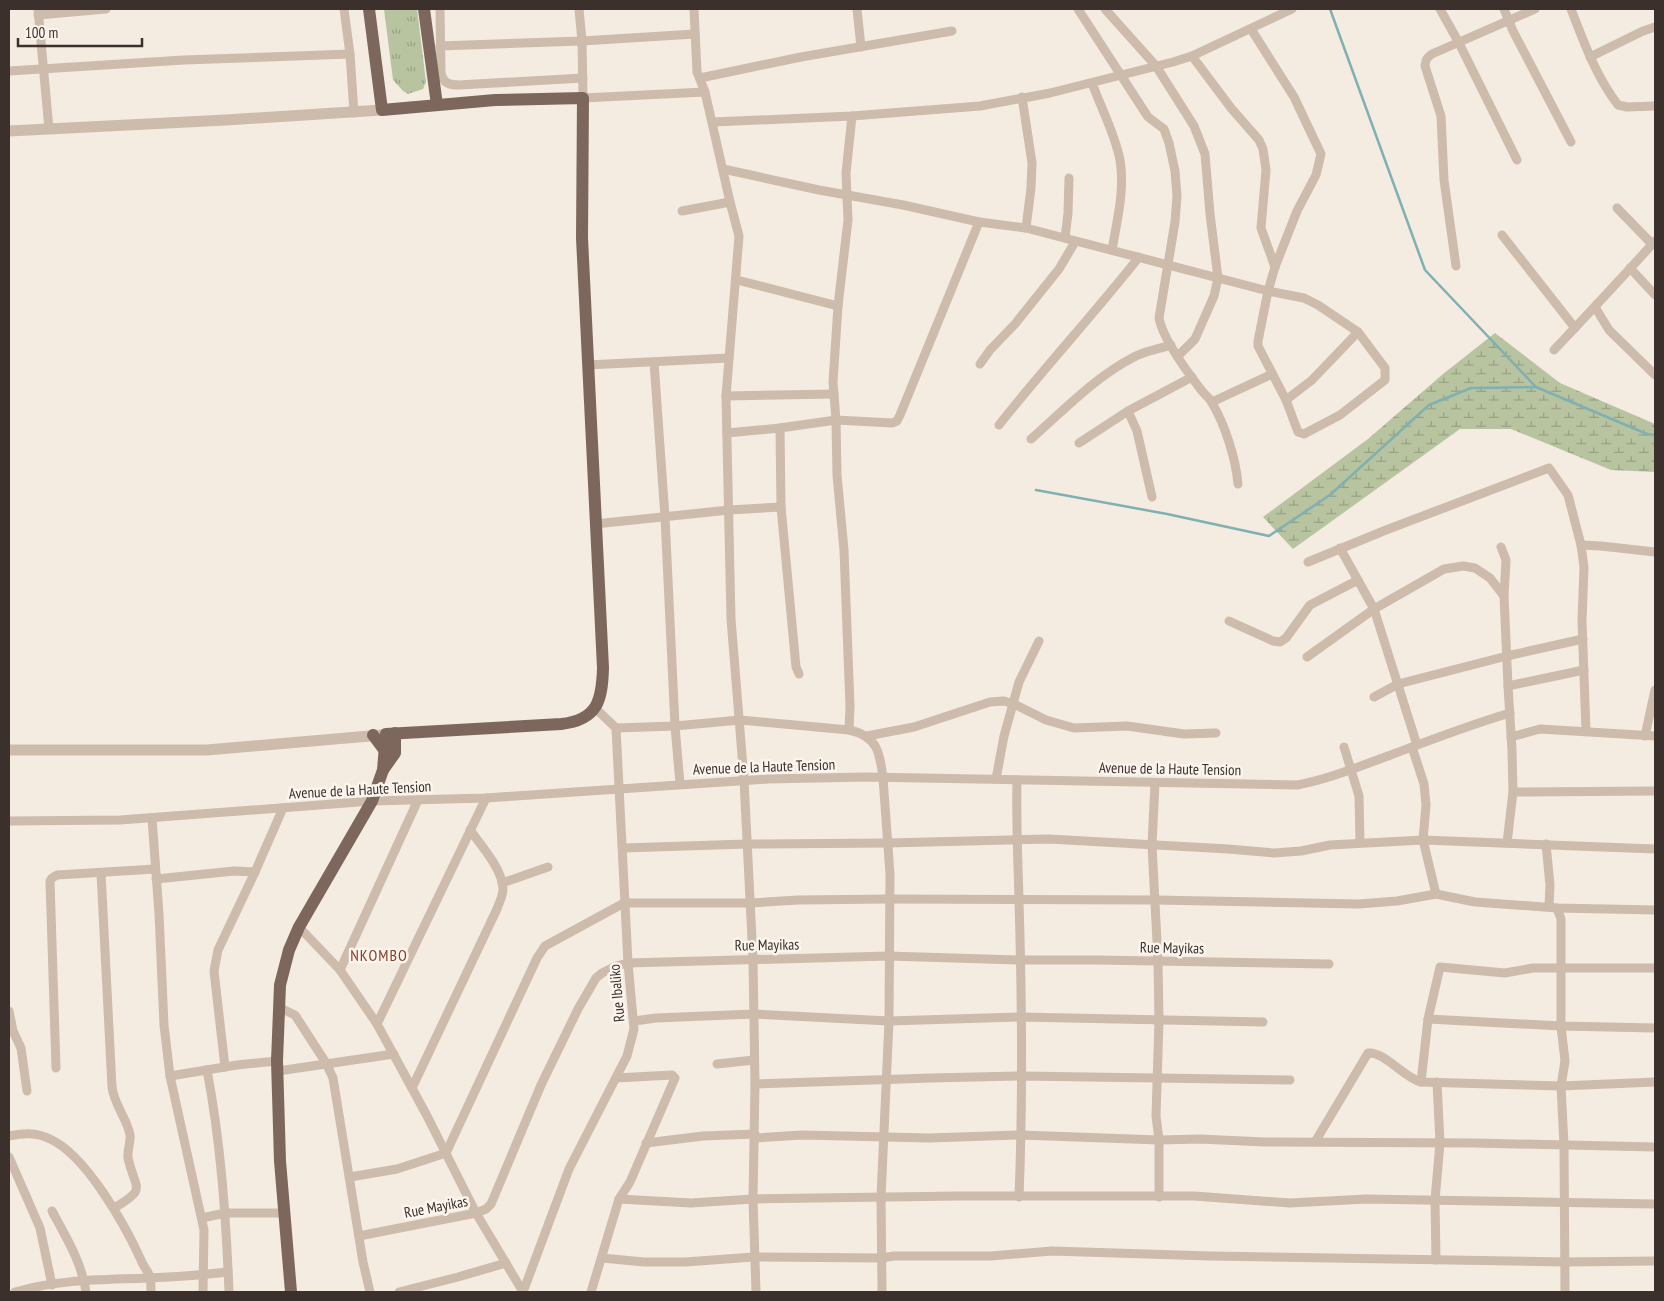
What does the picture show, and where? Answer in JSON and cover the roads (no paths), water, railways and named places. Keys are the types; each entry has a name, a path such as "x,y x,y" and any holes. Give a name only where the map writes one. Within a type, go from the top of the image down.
{"main road":[{"path":"369,9 382,110 520,99 583,98 582,238 603,668 602,688 595,708 589,715 571,723 385,734"},
{"path":"424,9 437,105"},
{"path":"291,1292 280,1161 277,1066 278,1007 283,970 299,927 372,801 390,752 419,731"},
{"path":"385,734 390,752"},
{"path":"385,734 390,752"}],"street":[{"path":"49,129 38,12 101,9"},
{"path":"344,9 350,54 354,113"},
{"path":"440,9 442,77 445,82 452,85 583,78"},
{"path":"579,9 582,41 583,98 705,92"},
{"path":"694,9 696,65 713,122 739,236 737,280 726,396 731,620 744,780 753,959 756,1084 754,1199 756,1292"},
{"path":"857,9 861,47"},
{"path":"1078,9 1148,117 1164,128 1175,171 1177,196 1175,222 1159,318 1161,328 1192,377 1212,402 1229,443 1238,484"},
{"path":"1105,9 1156,66 1194,126 1204,154 1218,278 1214,296 1195,339 1178,356"},
{"path":"713,122 852,116 980,106 1050,93 1192,56 1292,9"},
{"path":"1440,9 1517,160"},
{"path":"1504,9 1571,142"},
{"path":"1456,266 1444,180 1440,116 1425,66 1427,57 1535,9"},
{"path":"1571,9 1590,57 1605,88 1618,105 1628,108 1655,106"},
{"path":"1590,57 1655,27"},
{"path":"723,169 980,222 1026,228 1268,291 1304,298 1318,305 1358,332 1385,368 1385,380 1340,415 1304,434 1298,432 1286,400 1258,343 1268,291 1275,267 1297,211 1316,175 1321,154 1294,97 1251,29"},
{"path":"700,78 952,31"},
{"path":"440,46 582,41 695,34"},
{"path":"9,70 184,60 350,54"},
{"path":"1192,56 1231,108 1259,140 1266,170 1261,228 1275,267"},
{"path":"1092,83 1120,159 1122,178 1121,199 1112,250"},
{"path":"1022,97 1032,163 1032,188 1026,228"},
{"path":"9,131 382,110"},
{"path":"849,730 850,689 844,550 837,475 833,368 848,220 846,173 852,116"},
{"path":"1066,238 1069,178"},
{"path":"682,210 730,202"},
{"path":"1554,350 1654,243 1617,208"},
{"path":"727,433 836,420 892,423 896,421 980,222"},
{"path":"1502,235 1575,328"},
{"path":"980,364 1054,275 1075,242"},
{"path":"999,425 1032,383 1108,297 1139,257"},
{"path":"1630,268 1655,296"},
{"path":"737,280 838,306"},
{"path":"1595,307 1609,330 1655,375"},
{"path":"1286,400 1312,380 1358,332"},
{"path":"1032,439 1082,392 1117,367 1134,356 1171,346"},
{"path":"587,365 729,358"},
{"path":"654,362 680,784"},
{"path":"1212,402 1272,374"},
{"path":"1079,443 1128,411 1192,377"},
{"path":"726,396 834,394"},
{"path":"1128,411 1137,432 1152,497"},
{"path":"780,428 781,507 795,661 799,674"},
{"path":"1308,562 1547,468 1550,469 1568,495 1581,546 1584,567 1582,621 1586,731"},
{"path":"595,524 729,510 781,507"},
{"path":"1501,546 1506,560 1504,596 1512,737 1513,792 1508,843"},
{"path":"1581,546 1601,546 1655,552"},
{"path":"1340,548 1374,609 1398,684 1424,784 1426,805 1423,840 1436,894"},
{"path":"1307,657 1374,609 1444,569 1463,566 1483,572 1504,596"},
{"path":"1229,621 1273,642 1280,642 1286,638 1302,613 1310,606 1358,580"},
{"path":"1374,697 1398,684 1583,639"},
{"path":"996,779 1004,736 1019,682 1039,641"},
{"path":"1508,686 1584,670"},
{"path":"1644,736 1655,690"},
{"path":"867,736 914,727 990,702 1004,701 1046,720 1074,728 1127,726 1184,734 1216,733"},
{"path":"595,708 616,728 675,726 740,720 849,730 862,733 873,743 878,755 883,778 888,843 889,899 889,1020 881,1197 882,1292"},
{"name":"Avenue de la Haute Tension","path":"9,821 152,818 372,801 486,798 744,780 866,777 1297,785 1352,769 1472,724 1510,713"},
{"name":"Rue Ibaliko","path":"523,1292 569,1169 627,1056 632,1038 634,1021 624,903 623,848 618,789 616,728"},
{"path":"1512,737 1540,729 1655,736"},
{"path":"9,750 208,750 385,734"},
{"path":"1344,747 1359,796 1360,843"},
{"path":"1017,780 1016,840 1022,1076 1019,1197"},
{"path":"1155,783 1152,845 1158,961 1159,1020 1156,1116 1159,1140 1159,1196"},
{"path":"1513,792 1655,791"},
{"path":"377,1024 486,798"},
{"path":"340,970 418,800"},
{"path":"225,1067 214,971 215,959 283,808"},
{"path":"152,818 164,1025 170,1076 202,1218 204,1236 203,1292"},
{"path":"412,1088 497,909 502,894 502,883 497,870 470,830"},
{"path":"623,848 1049,839 1285,853 1330,845 1423,840 1655,849"},
{"path":"1546,844 1553,908 1561,919 1561,1026 1565,1061 1562,1086 1565,1292"},
{"path":"502,883 548,867"},
{"path":"56,1068 50,881 54,876 101,873 255,872"},
{"path":"101,873 112,1087 114,1100 130,1136 128,1157 137,1188 132,1197 114,1208"},
{"path":"350,1176 396,1169 446,1153 545,946 624,903 751,903 798,900 889,899 1156,900 1359,904 1397,901 1436,894 1475,902 1553,908 1655,910"},
{"path":"299,927 340,970 377,1024 476,1213 523,1292"},
{"name":"Rue Mayikas","path":"359,1236 476,1213 486,1209 491,1204 542,1085 578,1009 602,973 616,966 753,959 888,956 1020,960 1329,964"},
{"path":"1421,1082 1428,1019 1440,967 1505,972 1560,967 1655,968"},
{"path":"278,1007 295,1015 326,1063 333,1078 370,1292"},
{"path":"9,1011 11,1029 20,1048 27,1092"},
{"path":"634,1021 656,1018 754,1014 889,1020 1020,1017 1263,1022"},
{"path":"1428,1019 1561,1026 1655,1028"},
{"path":"1316,1142 1368,1053 1376,1054 1421,1082 1562,1086 1655,1082"},
{"path":"170,1076 225,1067 326,1063 394,1054"},
{"path":"717,1064 754,1060"},
{"path":"207,1070 215,1113 225,1213 229,1292"},
{"path":"591,1292 619,1199 630,1182 675,1078 672,1075 616,1078"},
{"path":"756,1084 1022,1076 1290,1080"},
{"path":"1436,1260 1436,1200 1440,1143 1437,1082"},
{"path":"9,1136 23,1133 35,1134 60,1144 81,1164 114,1208 136,1247 150,1278 151,1292"},
{"path":"646,1142 704,1136 929,1138 1022,1135 1159,1140 1200,1139 1655,1147"},
{"path":"9,1156 40,1228 52,1285"},
{"path":"619,1199 691,1203 754,1199 881,1197 1194,1196 1290,1203 1366,1199 1655,1204"},
{"path":"52,1212 71,1247 84,1280 86,1292"},
{"path":"202,1218 225,1213 284,1213"},
{"path":"602,1258 644,1262 685,1262 754,1257 881,1258 894,1256 991,1256 1052,1251 1436,1260 1655,1261"},
{"path":"399,1292 506,1263"},
{"path":"17,1292 84,1280 150,1278 228,1272"}],"waterway":[{"path":"1330,9 1425,270 1536,387 1647,434 1655,435"},
{"path":"1036,490 1167,514 1269,536 1330,495 1429,405 1471,388 1536,387"}],"district":[{"name":"NKOMBO","path":"379,955"}]}
